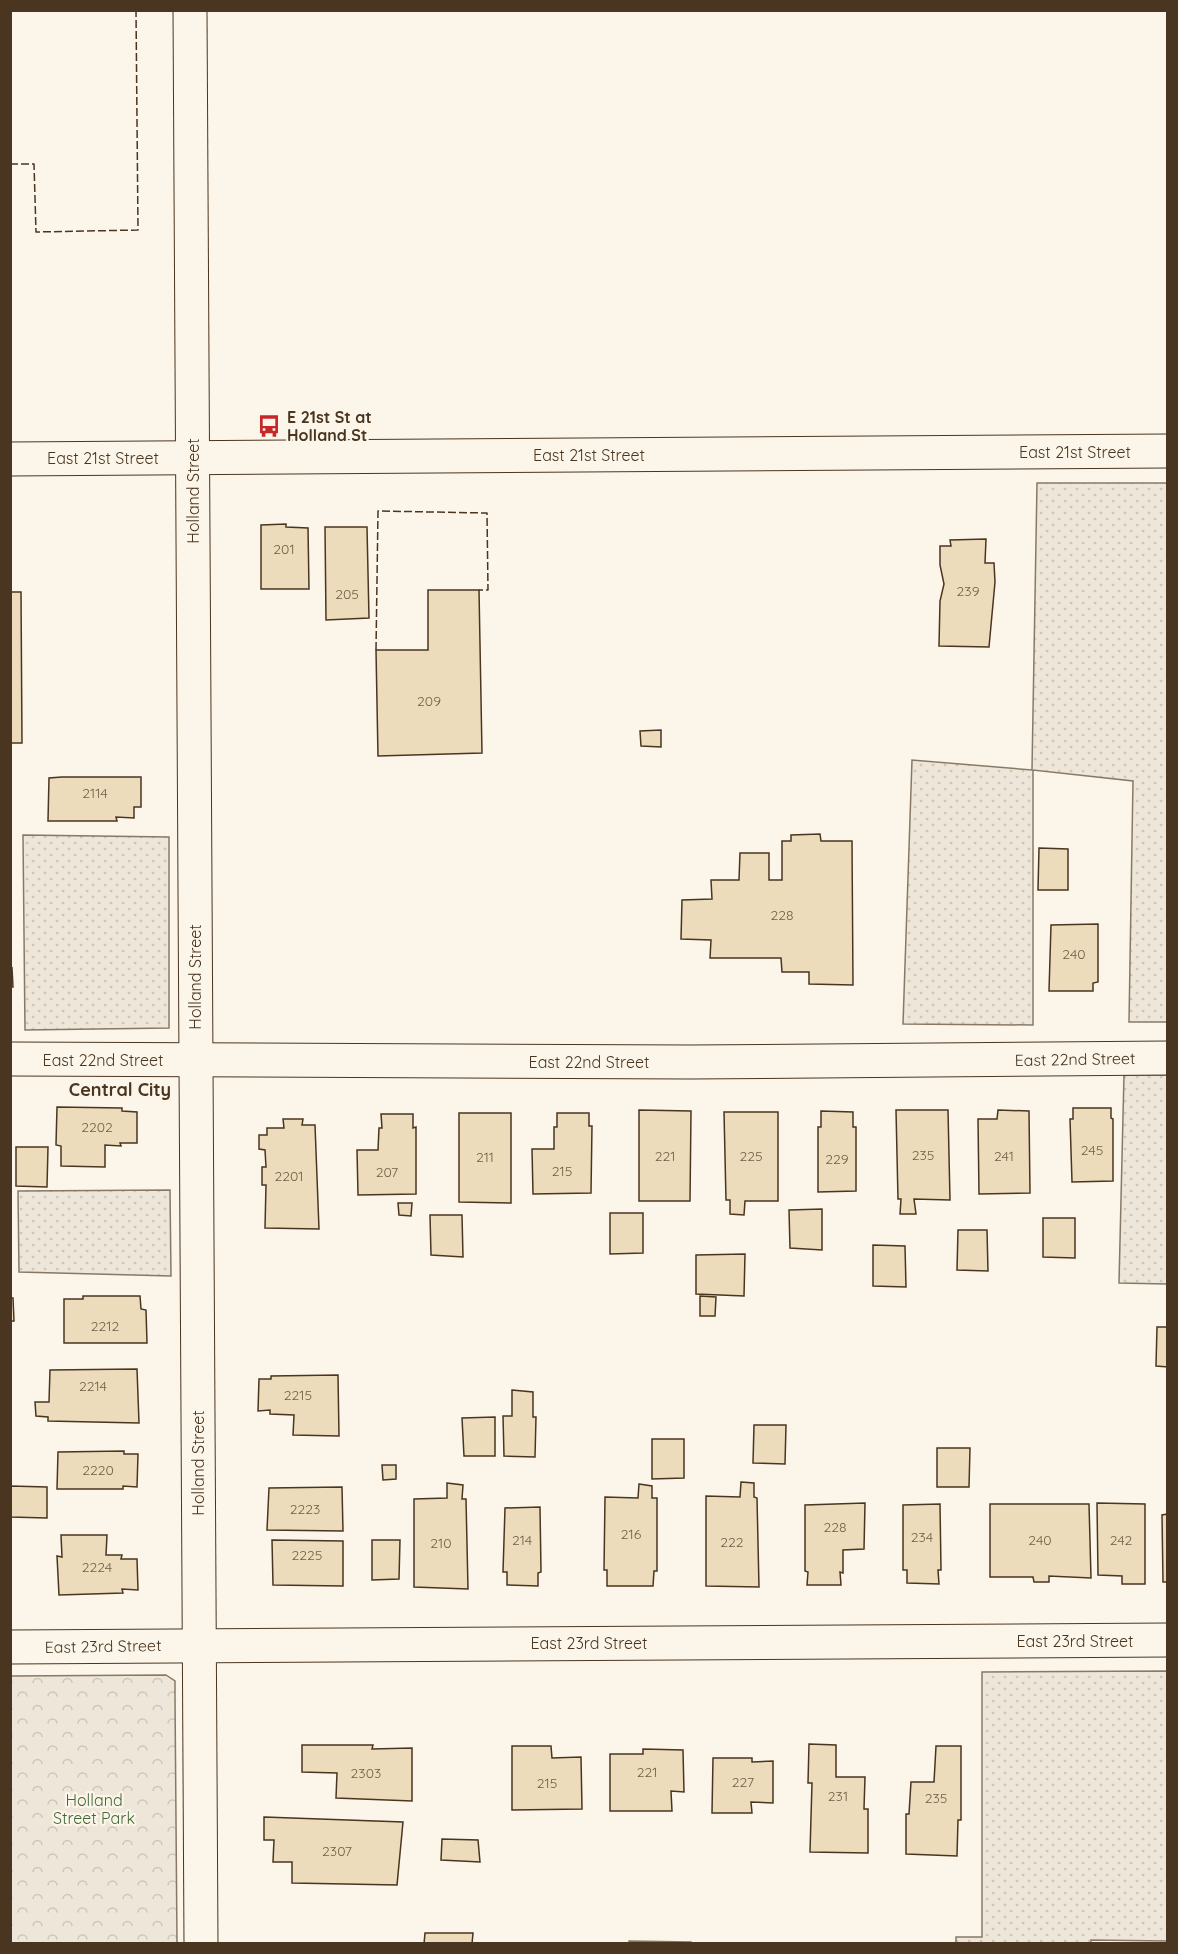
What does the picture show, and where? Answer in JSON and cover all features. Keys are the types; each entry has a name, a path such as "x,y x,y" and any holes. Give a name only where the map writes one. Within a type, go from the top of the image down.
{"street":[{"name":"Holland Street","path":"190,10 201,1944"},
{"name":"East 21st Street","path":"10,459 1167,451"},
{"name":"East 22nd Street","path":"10,1059 690,1062 1167,1058"},
{"name":"East 23rd Street","path":"10,1647 1167,1640"}],"green space":[{"path":"1037,483 1167,483 1167,1022 1129,1022 1133,781 1033,770 1033,1025 903,1024 912,760 1032,770"},
{"path":"23,835 169,837 169,1028 25,1030"},
{"path":"1124,1075 1167,1075 1167,1284 1119,1283"},
{"path":"170,1190 171,1276 19,1272 18,1191"},
{"path":"1167,1671 1167,1941 1091,1940 1091,1944 956,1943 956,1937 982,1937 982,1672"},
{"name":"Holland Street Park","path":"166,1675 175,1681 177,1943 11,1943 11,1676"},
{"path":"629,1941 691,1942 691,1943 629,1944"}],"building":[{"path":"286,524 286,527 308,528 309,589 261,589 261,525"},
{"path":"325,527 367,527 369,618 326,620"},
{"path":"986,539 985,563 994,563 995,582 989,647 939,646 940,601 944,584 940,565 940,546 951,546 950,540"},
{"path":"428,590 479,590 482,753 378,756 376,650 428,650"},
{"path":"10,592 21,592 22,743 10,743"},
{"path":"661,730 661,747 641,746 640,731"},
{"path":"141,777 141,807 134,807 134,818 116,817 117,821 48,821 49,778"},
{"path":"820,834 821,841 852,841 853,985 809,984 809,972 782,972 781,958 710,958 711,940 681,939 682,900 712,899 711,880 739,880 740,853 769,853 769,880 782,880 782,841 791,841 791,835"},
{"path":"1039,848 1068,849 1068,890 1038,890"},
{"path":"1098,924 1098,982 1093,983 1093,991 1049,991 1051,925"},
{"path":"12,968 13,987 10,987 10,969"},
{"path":"57,1107 122,1108 122,1111 137,1112 137,1143 120,1143 121,1146 105,1145 105,1167 61,1166 61,1146 56,1145"},
{"path":"1073,1108 1111,1108 1113,1181 1072,1182 1070,1119 1073,1119"},
{"path":"639,1110 691,1111 690,1201 639,1201"},
{"path":"896,1110 948,1110 950,1200 914,1199 916,1214 900,1214"},
{"path":"998,1110 1029,1111 1030,1193 979,1194 978,1119 997,1119"},
{"path":"821,1111 853,1112 853,1127 856,1127 856,1191 818,1192 818,1127 821,1127"},
{"path":"724,1112 778,1112 778,1201 745,1201 744,1215 730,1214 730,1200 726,1200"},
{"path":"459,1113 511,1113 511,1203 459,1202"},
{"path":"557,1113 589,1113 589,1126 592,1126 591,1193 533,1194 532,1149 554,1149 554,1127 557,1127"},
{"path":"381,1114 413,1114 413,1128 416,1127 416,1194 358,1195 357,1150 378,1150 379,1128 382,1128"},
{"path":"283,1119 303,1119 302,1125 315,1125 319,1229 265,1228 266,1185 262,1185 262,1167 266,1167 265,1150 259,1149 259,1135 267,1135 267,1128 284,1128"},
{"path":"16,1147 48,1147 47,1187 16,1186"},
{"path":"398,1203 412,1203 411,1216 399,1215"},
{"path":"822,1209 822,1250 790,1248 789,1210"},
{"path":"610,1213 643,1213 643,1253 610,1254"},
{"path":"430,1215 462,1215 463,1257 431,1255"},
{"path":"1043,1218 1075,1218 1075,1258 1043,1257"},
{"path":"958,1230 987,1230 988,1271 957,1270"},
{"path":"873,1245 905,1246 906,1287 873,1286"},
{"path":"745,1254 744,1296 696,1294 696,1255"},
{"path":"83,1296 140,1296 141,1309 146,1310 147,1343 64,1343 64,1299 83,1299"},
{"path":"700,1296 716,1297 715,1316 700,1316"},
{"path":"10,1298 13,1298 14,1321 10,1321"},
{"path":"1157,1327 1168,1327 1168,1367 1156,1366"},
{"path":"137,1369 139,1423 48,1421 48,1417 36,1416 35,1402 49,1402 50,1370"},
{"path":"338,1375 339,1436 293,1435 294,1415 270,1414 270,1410 258,1411 259,1379 271,1379 271,1376"},
{"path":"512,1390 533,1392 533,1417 536,1417 535,1457 504,1456 503,1416 512,1416"},
{"path":"495,1417 495,1456 464,1456 462,1418"},
{"path":"754,1425 786,1425 785,1464 753,1463"},
{"path":"652,1439 684,1439 684,1478 652,1479"},
{"path":"937,1448 970,1448 969,1487 937,1487"},
{"path":"124,1451 124,1454 138,1454 137,1487 57,1489 58,1452"},
{"path":"382,1465 396,1465 396,1479 383,1480"},
{"path":"741,1482 754,1483 754,1497 757,1498 759,1587 706,1586 706,1496 740,1497"},
{"path":"447,1483 463,1485 462,1499 466,1499 468,1589 414,1587 414,1499 447,1498"},
{"path":"639,1484 652,1486 652,1498 657,1498 657,1571 654,1571 653,1586 607,1586 607,1570 604,1570 605,1497 638,1498"},
{"path":"10,1486 47,1487 47,1518 10,1517"},
{"path":"342,1487 343,1531 267,1530 269,1488"},
{"path":"865,1503 864,1549 843,1550 841,1585 807,1585 805,1505"},
{"path":"1097,1503 1145,1504 1145,1584 1122,1584 1122,1576 1098,1575"},
{"path":"940,1504 941,1570 938,1570 939,1584 907,1583 907,1570 903,1570 903,1505"},
{"path":"990,1504 1089,1504 1091,1578 1049,1576 1049,1582 1034,1582 1033,1577 990,1577"},
{"path":"540,1507 541,1572 538,1573 538,1586 507,1585 507,1572 503,1572 505,1508"},
{"path":"1168,1514 1168,1582 1163,1582 1162,1515"},
{"path":"61,1535 107,1535 106,1555 122,1555 121,1559 137,1559 138,1590 122,1589 123,1593 59,1595 57,1556 62,1557"},
{"path":"272,1540 343,1541 343,1586 273,1585"},
{"path":"372,1540 400,1540 399,1579 372,1580"},
{"path":"809,1744 836,1745 836,1777 865,1777 864,1809 868,1809 868,1853 810,1852 812,1783 808,1783"},
{"path":"302,1745 373,1745 372,1749 412,1748 412,1801 336,1798 337,1773 302,1772"},
{"path":"512,1746 551,1746 552,1758 581,1757 582,1809 512,1810"},
{"path":"936,1746 961,1746 961,1820 958,1820 957,1856 906,1854 906,1814 909,1814 911,1782 934,1782"},
{"path":"643,1749 683,1750 684,1792 671,1791 672,1811 610,1811 610,1754 643,1754"},
{"path":"713,1758 752,1758 752,1762 773,1761 773,1803 751,1802 752,1813 712,1813"},
{"path":"264,1817 403,1822 397,1885 292,1883 292,1862 273,1862 274,1840 264,1840"},
{"path":"442,1839 478,1840 480,1862 441,1860"},
{"path":"425,1933 473,1933 472,1944 424,1944"}],"fence":[{"path":"10,164 34,164 36,232 138,230 136,10"},
{"path":"376,650 378,511 487,513 488,590 479,590"}],"place":[{"name":"E 21st St at Holland St","path":"269,426"}],"district":[{"name":"Central City","path":"120,1090"}]}
